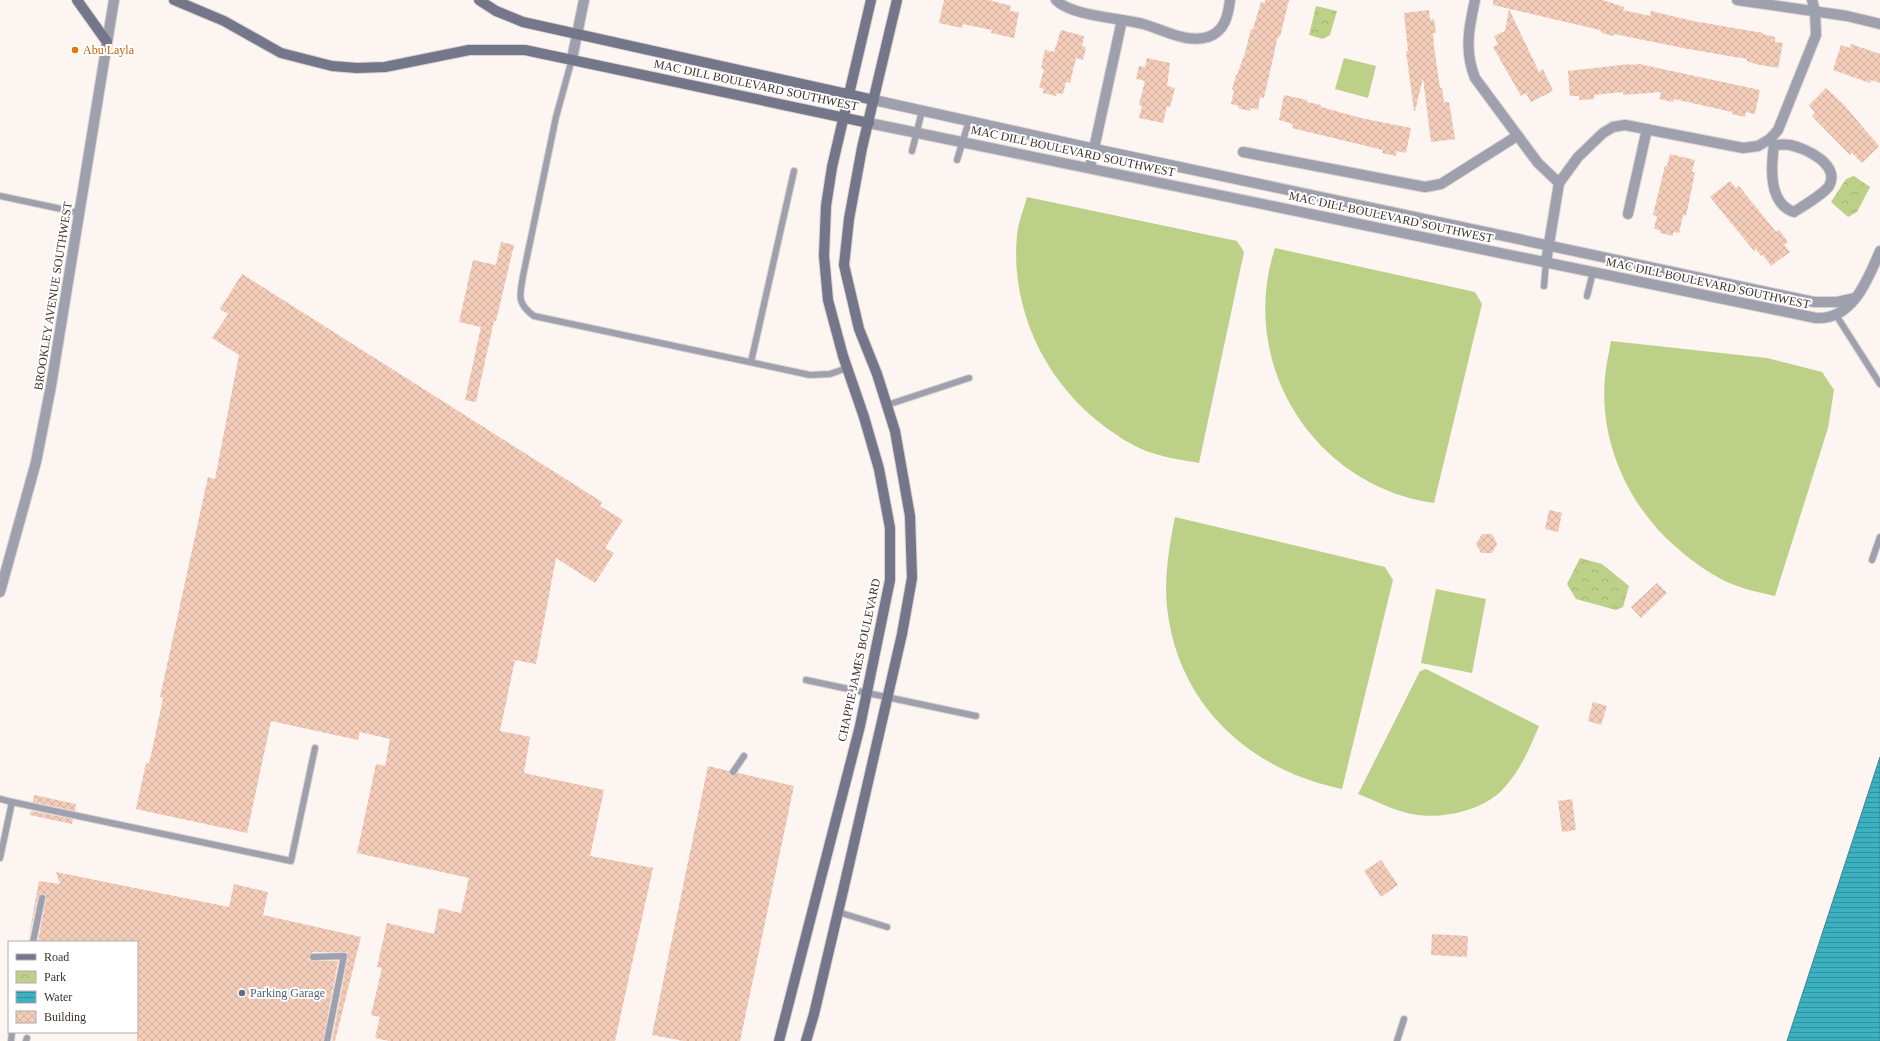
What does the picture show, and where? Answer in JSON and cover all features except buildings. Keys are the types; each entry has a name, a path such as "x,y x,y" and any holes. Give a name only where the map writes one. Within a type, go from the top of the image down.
{"street":[{"path":"77,0 107,42"},
{"name":"BROOKLEY AVENUE SOUTHWEST","path":"0,592 20,522 42,432 80,213 114,0"},
{"name":"MAC DILL BOULEVARD SOUTHWEST","path":"174,0 224,21 281,53 332,66 357,68 385,67 468,50 525,50 1816,318 1823,319 1842,313 1851,305 1855,298"},
{"name":"MAC DILL BOULEVARD SOUTHWEST","path":"479,0 496,11 522,22 1095,149 1814,302 1837,302 1855,298"},
{"path":"572,59 584,0"},
{"name":"CHAPPIE JAMES BOULEVARD","path":"779,1041 807,938 867,694 890,580 890,528 879,469 864,417 847,368 828,300 824,256 826,206 848,94 871,0"},
{"path":"806,1041 814,1014 887,698 912,578 910,516 895,430 859,329 844,265 849,219 862,148 896,0"},
{"path":"1056,0 1069,10 1156,28 1180,37 1201,38 1214,34 1223,25 1228,14 1230,0"},
{"path":"1475,0 1468,40 1471,68 1478,84 1542,169 1559,183"},
{"path":"1738,0 1847,16 1880,24"},
{"path":"1546,262 1559,183 1578,158 1608,129 1625,125 1743,148 1772,142 1789,144 1815,154 1831,171 1832,180 1828,188 1794,212 1788,210 1773,190 1772,142 1786,113 1816,36 1815,11 1812,0"},
{"path":"1090,168 1122,20"},
{"path":"1628,214 1647,129"},
{"path":"1243,152 1425,187 1441,184 1517,136"},
{"path":"1855,298 1880,251"}],"lane":[{"path":"572,59 556,118 523,276 519,298 525,309 534,316 810,375 830,374 847,368"},
{"path":"912,152 922,111"},
{"path":"957,160 969,121"},
{"path":"750,362 794,171"},
{"path":"0,196 80,213"},
{"path":"1544,286 1546,262"},
{"path":"1587,296 1593,272"},
{"path":"1836,315 1880,384"},
{"path":"887,405 969,378"},
{"path":"1872,560 1880,537"},
{"path":"806,680 976,716"},
{"path":"0,799 291,861 315,748"},
{"path":"733,772 744,756"},
{"path":"0,858 12,802"},
{"path":"33,941 42,898"},
{"path":"838,912 887,927"},
{"path":"313,957 344,956 327,1041"},
{"path":"1399,1040 1404,1019"}],"green space":[{"path":"1316,6 1337,11 1330,35 1323,39 1309,35"},
{"path":"1344,58 1376,66 1368,98 1335,89"},
{"path":"1854,176 1870,187 1857,212 1848,217 1831,202 1846,179"},
{"path":"1027,197 1237,241 1244,252 1199,463 1165,457 1146,451 1119,436 1104,426 1083,408 1065,388 1049,366 1036,342 1026,316 1019,290 1016,263 1017,235"},
{"path":"1275,248 1475,292 1482,304 1434,503 1391,492 1353,472 1321,445 1295,413 1277,375 1267,334 1266,292"},
{"path":"1611,341 1767,358 1822,372 1834,390 1828,428 1775,596 1731,584 1698,565 1659,531 1631,492 1620,471 1612,448 1607,425 1604,401 1605,377"},
{"path":"1175,517 1385,567 1393,580 1342,789 1308,780 1277,766 1248,749 1223,727 1202,702 1185,674 1174,642 1167,607 1166,584"},
{"path":"1580,558 1602,564 1629,586 1623,607 1616,610 1576,599 1567,584"},
{"path":"1436,589 1486,599 1472,673 1421,663"},
{"path":"1426,669 1539,726 1515,775 1503,789 1484,803 1473,808 1448,815 1423,816 1405,813 1358,794 1420,671"}],"water":[{"path":"1880,757 1880,1041 1787,1041"}],"place":[{"name":"Abu Layla","path":"75,50"},
{"name":"Parking Garage","path":"242,993"}]}
